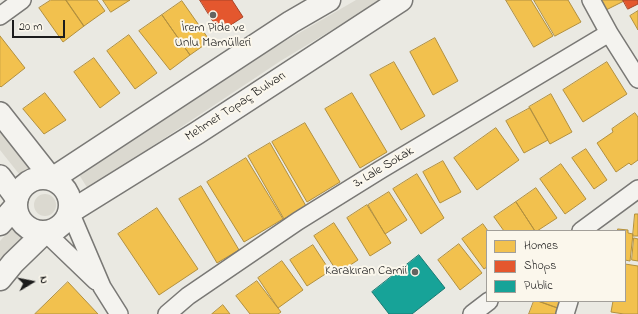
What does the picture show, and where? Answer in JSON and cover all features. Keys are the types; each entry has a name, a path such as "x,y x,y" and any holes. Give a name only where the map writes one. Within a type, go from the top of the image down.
{"main road":[{"path":"52,179 291,22 329,0"},
{"name":"Mehmet Topaç Bulvarı","path":"70,212 197,133 401,0"},
{"path":"0,224 17,202 21,191 26,184 43,178 52,179 58,182 67,192 70,198 70,212 66,220 54,230 39,232 23,223 19,218 17,212 17,202"},
{"path":"0,279 13,263 45,232"}],"street":[{"path":"0,16 22,0"},
{"path":"591,0 638,79"},
{"name":"3. Lale Sokak","path":"167,314 188,296 242,258 305,217 380,170 610,33"},
{"path":"0,113 52,179"},
{"path":"0,176 17,202"},
{"path":"586,229 638,189"},
{"path":"70,212 102,287 119,314"},
{"path":"45,232 102,287"},
{"path":"472,314 488,302"},
{"path":"566,314 569,302"}],"shaded area":[{"path":"356,0 382,0 282,60 88,189 78,173 275,47"},
{"path":"0,128 34,170 23,179 0,150"},
{"path":"45,194 53,197 56,205 53,213 45,216 37,213 34,205 37,197"},
{"path":"15,224 28,234 0,267 0,241"}],"building: Homes":[{"path":"51,0 66,0 84,26 63,42 39,8"},
{"path":"66,0 97,0 105,11 84,26"},
{"path":"103,0 130,0 111,12"},
{"path":"506,0 531,0 553,36 534,47"},
{"path":"534,0 568,0 581,22 555,36"},
{"path":"596,0 623,0 624,1 602,12"},
{"path":"182,1 210,41 190,55 162,15"},
{"path":"638,11 638,30 630,16"},
{"path":"162,15 190,55 170,70 139,31"},
{"path":"129,35 157,73 135,89 107,51"},
{"path":"0,36 25,68 1,87 0,86"},
{"path":"435,38 458,81 433,95 410,52"},
{"path":"94,58 120,93 100,108 74,72"},
{"path":"394,62 425,116 401,130 370,75"},
{"path":"607,62 627,94 583,122 563,90"},
{"path":"45,93 66,120 44,134 23,109"},
{"path":"352,93 387,152 360,168 325,109"},
{"path":"551,94 572,132 550,144 529,107"},
{"path":"530,108 548,140 524,153 506,121"},
{"path":"635,113 638,117 638,160 631,165 629,163 616,172 597,143 613,132 612,129"},
{"path":"305,123 340,182 307,202 272,142"},
{"path":"496,128 519,160 477,190 454,158"},
{"path":"270,143 306,206 284,219 248,156"},
{"path":"586,149 607,180 594,189 572,158"},
{"path":"246,158 283,219 244,242 207,182"},
{"path":"443,161 461,192 440,203 423,172"},
{"path":"561,164 586,199 565,214 540,179"},
{"path":"417,174 444,218 421,234 393,189"},
{"path":"201,186 239,250 217,263 179,199"},
{"path":"536,188 557,218 539,230 534,230 516,202"},
{"path":"389,192 407,220 385,234 368,205"},
{"path":"516,202 534,230 503,230 494,217"},
{"path":"367,205 391,243 370,256 347,218"},
{"path":"157,208 198,269 159,295 118,234"},
{"path":"635,214 638,214 638,236 633,236"},
{"path":"334,223 358,260 338,273 314,236"},
{"path":"483,224 487,230 486,230 486,268 484,269 462,239"},
{"path":"618,229 628,230 628,233 633,234 630,261 626,260 626,230"},
{"path":"634,238 638,239 638,261 632,260"},
{"path":"459,244 482,273 460,290 438,260"},
{"path":"313,245 330,271 307,286 290,260"},
{"path":"282,261 303,290 278,308 258,278"},
{"path":"626,264 638,266 638,314 611,312 613,302 626,302"},
{"path":"257,281 281,312 278,314 250,314 236,296"},
{"path":"68,282 98,314 35,314"},
{"path":"534,302 541,302 561,309 560,314 529,314"},
{"path":"541,302 564,302 561,309"},
{"path":"223,305 230,314 212,314"}],"building: Shops":[{"path":"200,0 232,0 243,17 220,32"},
{"path":"623,0 638,0 638,4 628,9"}],"building: Public":[{"name":"Karakıran Camii","path":"419,255 445,288 412,314 389,314 372,292"}],"place":[{"name":"İrem Pide ve Unlu Mamülleri","path":"213,15"},
{"name":"Karakıran Camii","path":"415,272"}]}
